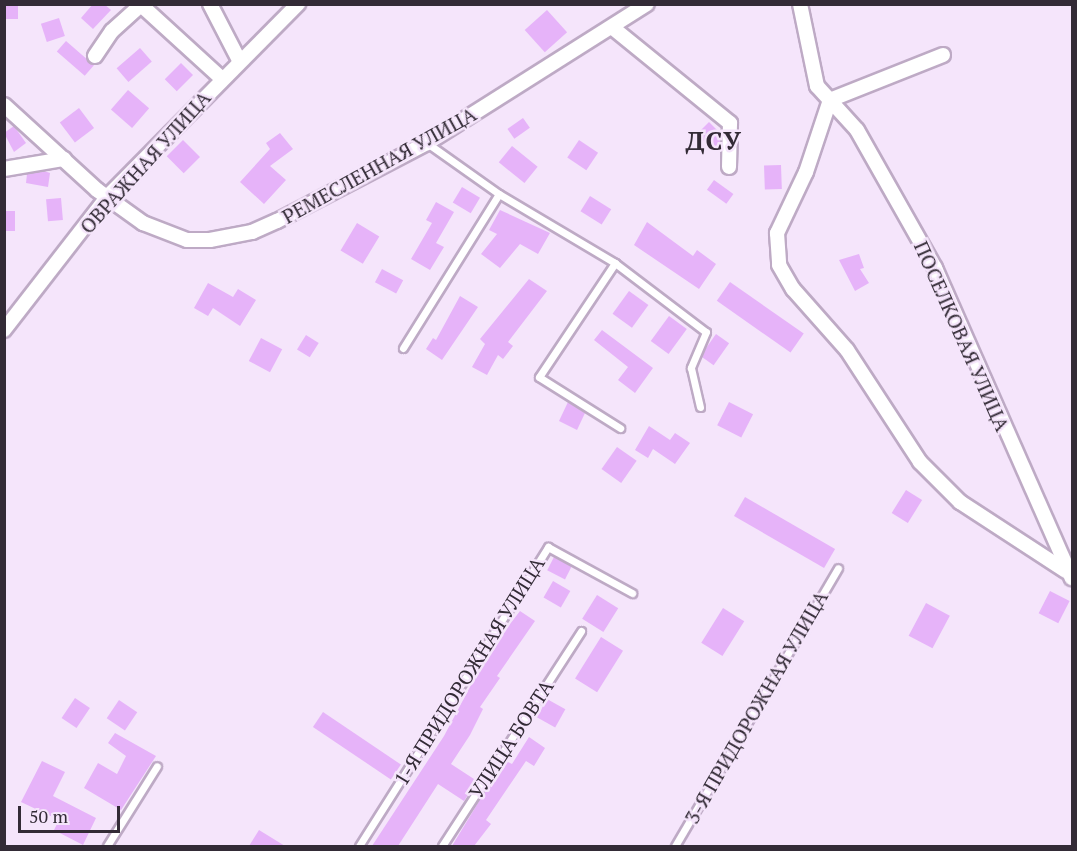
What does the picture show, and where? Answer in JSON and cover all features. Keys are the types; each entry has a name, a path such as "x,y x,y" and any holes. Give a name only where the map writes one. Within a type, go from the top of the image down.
{"street":[{"path":"210,4 239,60"},
{"name":"ОВРАЖНАЯ УЛИЦА","path":"4,330 102,193 298,4"},
{"name":"РЕМЕСЛЕННАЯ УЛИЦА","path":"4,105 102,193 163,233 187,240 232,237 277,221 427,143 613,28 647,4"},
{"name":"ПОСЕЛКОВАЯ УЛИЦА","path":"800,4 817,86 857,130 935,268 1069,574"},
{"path":"95,56 112,31 141,5 221,78"},
{"path":"613,28 730,123 729,167"},
{"path":"943,55 830,100 806,172 777,233 779,265 793,289 847,350 920,462 960,502 1069,574"},
{"path":"4,169 64,159"}],"lane":[{"path":"427,143 499,194 615,264 706,332 691,368 700,407"},
{"path":"403,348 499,194"},
{"path":"615,264 540,377 620,429"},
{"name":"1-Я ПРИДОРОЖНАЯ УЛИЦА","path":"359,846 548,546 633,593"},
{"name":"3-Я ПРИДОРОЖНАЯ УЛИЦА","path":"675,846 838,568"},
{"name":"УЛИЦА БОВТА","path":"442,846 581,631"},
{"path":"107,846 157,766"}],"building":[{"path":"4,4 18,4 18,19 4,19"},
{"path":"93,4 104,4 111,10 93,29 81,18"},
{"path":"547,10 567,32 545,52 525,30"},
{"path":"59,18 65,36 47,42 41,24"},
{"path":"66,41 94,65 85,76 57,52"},
{"path":"140,48 152,62 128,82 117,68"},
{"path":"181,63 193,75 177,91 165,79"},
{"path":"128,90 149,108 132,128 111,110"},
{"path":"79,108 94,128 75,142 60,122"},
{"path":"523,118 530,128 514,139 507,129"},
{"path":"709,122 721,134 720,146 714,152 697,134"},
{"path":"14,126 26,143 14,152 4,133"},
{"path":"280,133 293,149 270,166 286,180 264,204 240,182 270,149 266,143"},
{"path":"183,140 200,157 184,173 167,156"},
{"path":"579,140 598,153 586,170 567,157"},
{"path":"512,146 538,167 524,183 499,162"},
{"path":"781,165 782,189 765,190 764,166"},
{"path":"44,171 50,173 48,187 26,183 27,174"},
{"path":"714,180 733,194 726,204 707,190"},
{"path":"462,187 480,198 471,213 453,202"},
{"path":"590,196 611,209 602,225 580,211"},
{"path":"61,198 63,220 48,221 46,199"},
{"path":"436,202 454,212 436,243 444,247 430,270 411,259 432,223 426,220"},
{"path":"500,210 550,233 538,254 520,244 500,268 481,254 497,234 489,230"},
{"path":"4,211 15,211 15,231 4,231"},
{"path":"647,222 693,256 697,250 716,264 699,289 634,245"},
{"path":"357,223 379,236 363,264 341,250"},
{"path":"859,254 864,268 860,269 869,283 855,291 839,260"},
{"path":"382,269 403,280 396,294 375,282"},
{"path":"529,279 547,291 508,342 513,346 503,359 498,355 487,375 472,367 485,344 480,339"},
{"path":"730,282 804,334 791,352 717,301"},
{"path":"208,283 233,297 238,289 256,300 240,326 213,308 208,316 194,308"},
{"path":"629,291 648,305 632,328 613,314"},
{"path":"460,296 478,307 442,360 426,349 433,338 436,340"},
{"path":"669,316 687,329 669,354 651,341"},
{"path":"602,330 653,368 635,393 618,380 628,367 594,340"},
{"path":"716,334 729,343 714,365 701,356"},
{"path":"306,335 319,343 310,357 297,349"},
{"path":"261,338 282,349 270,372 249,361"},
{"path":"568,402 585,413 577,430 559,421"},
{"path":"729,402 753,414 741,437 717,425"},
{"path":"649,426 670,440 675,433 690,443 675,464 653,449 648,458 635,450"},
{"path":"617,447 637,461 621,483 602,469"},
{"path":"906,490 922,500 908,523 892,513"},
{"path":"745,497 835,549 824,568 734,516"},
{"path":"554,557 572,566 565,579 547,570"},
{"path":"553,581 570,591 561,607 544,597"},
{"path":"1050,591 1070,601 1058,623 1039,613"},
{"path":"597,595 618,608 603,632 582,619"},
{"path":"926,603 950,616 932,648 909,636"},
{"path":"723,608 744,621 722,656 701,643"},
{"path":"520,611 535,621 497,676 500,678 480,707 483,709 470,735 451,764 477,781 464,801 438,784 398,846 372,846 444,736 488,653"},
{"path":"601,637 623,651 597,692 575,679"},
{"path":"75,698 90,708 77,728 62,718"},
{"path":"547,699 565,709 555,728 537,717"},
{"path":"119,700 137,712 125,731 107,718"},
{"path":"323,712 401,765 391,779 313,727"},
{"path":"115,733 156,756 121,810 84,788 98,763 117,774 126,756 108,743"},
{"path":"529,737 545,748 534,766 526,761 486,820 491,824 474,846 452,846 504,760 512,764"},
{"path":"42,761 65,772 53,796 96,818 83,845 54,830 59,820 21,802"},
{"path":"259,830 285,846 249,846"}],"district":[{"name":"ДСУ","path":"714,141"}]}
